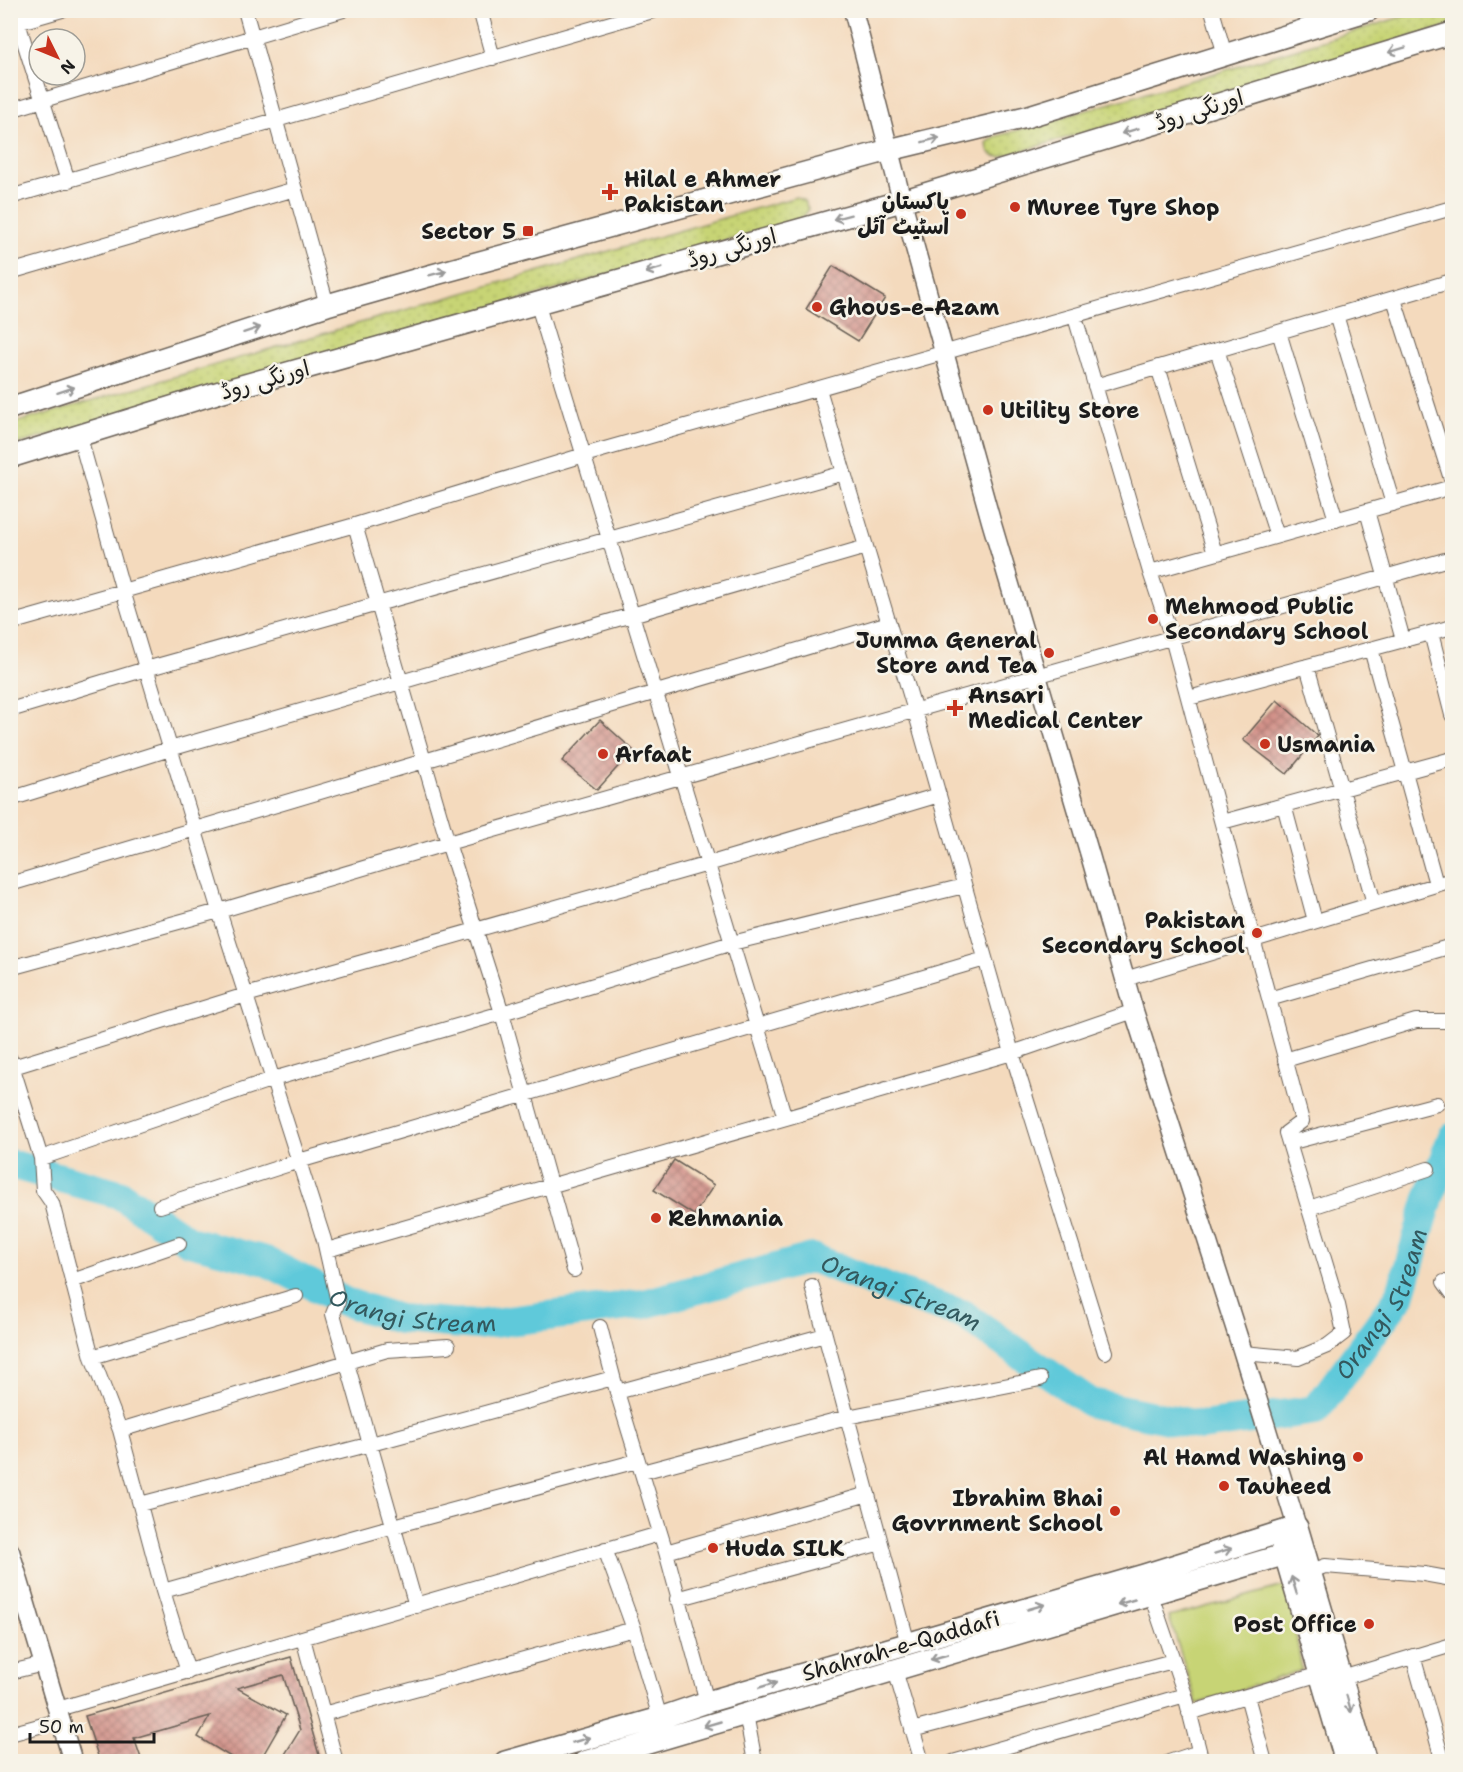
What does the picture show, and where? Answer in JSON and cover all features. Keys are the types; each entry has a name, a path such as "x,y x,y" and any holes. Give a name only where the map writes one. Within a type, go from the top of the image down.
{"main road":[{"path":"853,10 902,201 991,521 1134,1011 1242,1348 1289,1506 1291,1541 1320,1674 1346,1761"},
{"name":"اورنگی روڈ","path":"10,408 327,305 889,150 1026,117 1369,10"},
{"name":"اورنگی روڈ","path":"10,457 79,434 902,201 1452,33"},
{"path":"1291,1541 1309,1572 1366,1761"},
{"name":"Shahrah-e-Qaddafi","path":"584,1761 1151,1595 1291,1541"},
{"name":"Shahrah-e-Qaddafi","path":"505,1761 660,1718 707,1702 909,1644 1291,1541"},
{"path":"10,1551 19,1608 44,1664 73,1761"}],"street":[{"path":"62,10 14,20 68,181"},
{"path":"245,10 327,305"},
{"path":"10,110 343,10"},
{"path":"480,10 493,58"},
{"path":"10,198 656,10"},
{"path":"1212,10 1225,55"},
{"path":"10,272 295,189"},
{"path":"10,623 355,525 584,455 819,390 1452,208"},
{"path":"1095,386 1452,281"},
{"path":"1394,298 1452,482"},
{"path":"537,303 785,1118"},
{"path":"1336,315 1393,504"},
{"path":"1075,317 1150,572 1172,638 1302,1121 1286,1133 1338,1305 1344,1333 1327,1346 1298,1358 1242,1348"},
{"path":"1279,332 1336,520"},
{"path":"1217,350 1277,536"},
{"path":"1158,367 1215,554"},
{"path":"819,390 915,711 1012,1053 1106,1352"},
{"path":"79,434 123,591 219,911 326,1245 338,1302 333,1314 416,1606"},
{"path":"10,710 146,669 844,473"},
{"path":"1150,572 1452,487"},
{"path":"1367,511 1403,640"},
{"path":"355,525 448,843 502,1013 574,1270"},
{"path":"10,799 170,748 866,547"},
{"path":"10,968 219,911 448,843 1452,558"},
{"path":"10,885 194,828 889,623"},
{"path":"1188,698 1452,627"},
{"path":"1431,633 1452,715"},
{"path":"1371,649 1436,885"},
{"path":"1307,666 1374,903"},
{"path":"1221,822 1452,759"},
{"path":"188,1672 120,1430 92,1357 52,1203 43,1190 41,1158 12,1063 476,928 708,864 939,795"},
{"path":"1284,805 1315,921"},
{"path":"1125,979 1452,879"},
{"path":"41,1158 273,1079 732,943 964,886"},
{"path":"1269,999 1452,946"},
{"path":"160,1206 299,1161 985,959"},
{"path":"326,1245 551,1186 1012,1053 1134,1011"},
{"path":"1285,1060 1416,1021 1452,1021"},
{"path":"1289,1143 1437,1104"},
{"path":"1309,1208 1428,1169"},
{"path":"72,1281 179,1244"},
{"path":"1443,1282 1452,1293"},
{"path":"812,1286 909,1644"},
{"path":"92,1357 296,1296"},
{"path":"600,1327 707,1702"},
{"path":"140,1504 370,1444 825,1335"},
{"path":"120,1430 387,1350 448,1346"},
{"path":"164,1591 394,1526 847,1417 1040,1379"},
{"path":"666,1552 868,1494"},
{"path":"10,1734 59,1715 188,1672 659,1534"},
{"path":"677,1599 881,1543"},
{"path":"605,1549 634,1629 660,1718"},
{"path":"1309,1572 1325,1566 1424,1574 1452,1579"},
{"path":"1151,1595 1185,1695 1201,1757 1169,1761"},
{"path":"323,1714 634,1629"},
{"path":"303,1638 336,1761"},
{"path":"1342,1678 1452,1645"},
{"path":"1413,1656 1443,1761"},
{"path":"912,1730 1173,1661"},
{"path":"10,1672 44,1664"},
{"path":"894,1670 922,1761"},
{"path":"1189,1713 1320,1674"},
{"path":"953,1761 1185,1695"},
{"path":"1247,1696 1265,1761"},
{"path":"746,1714 755,1761"}],"green space":[{"path":"1421,11 1452,11 1452,25 1001,157 993,156 988,150 987,143 994,137"},
{"path":"796,197 804,201 808,209 805,215 798,220 11,446 11,424"},
{"path":"1284,1586 1291,1605 1302,1670 1197,1704 1169,1617"}],"building":[{"path":"833,266 885,298 858,341 806,309"},
{"path":"1277,700 1318,736 1287,774 1243,740"},
{"path":"600,720 633,750 597,790 562,761"},
{"path":"674,1160 714,1185 694,1215 654,1190"},
{"path":"291,1657 321,1762 267,1762 284,1756 300,1730 283,1675 237,1688 286,1715 259,1762 239,1762 198,1737 210,1716 134,1738 142,1761 100,1762 85,1716"}],"waterway":[{"name":"Orangi Stream","path":"10,1164 119,1194 189,1241 266,1261 345,1302 399,1319 477,1325 644,1304 812,1258 964,1315 1091,1403 1202,1426 1316,1410 1400,1296 1429,1198 1452,1138"}],"place":[{"name":"Hilal e Ahmer Pakistan","path":"610,192"},
{"name":"Muree Tyre Shop","path":"1015,207"},
{"name":"پاکستان اسٹیٹ آئل","path":"961,214"},
{"name":"Sector 5","path":"528,231"},
{"name":"Ghous-e-Azam","path":"817,307"},
{"name":"Utility Store","path":"988,410"},
{"name":"Mehmood Public Secondary School","path":"1153,619"},
{"name":"Jumma General Store and Tea","path":"1049,653"},
{"name":"Ansari Medical Center","path":"955,708"},
{"name":"Usmania","path":"1265,744"},
{"name":"Arfaat","path":"603,754"},
{"name":"Pakistan Secondary School","path":"1257,933"},
{"name":"Rehmania","path":"656,1218"},
{"name":"Al Hamd Washing","path":"1358,1457"},
{"name":"Tauheed","path":"1224,1486"},
{"name":"Ibrahim Bhai Govrnment School","path":"1115,1511"},
{"name":"Huda SILK","path":"713,1548"},
{"name":"Post Office","path":"1369,1624"}]}
